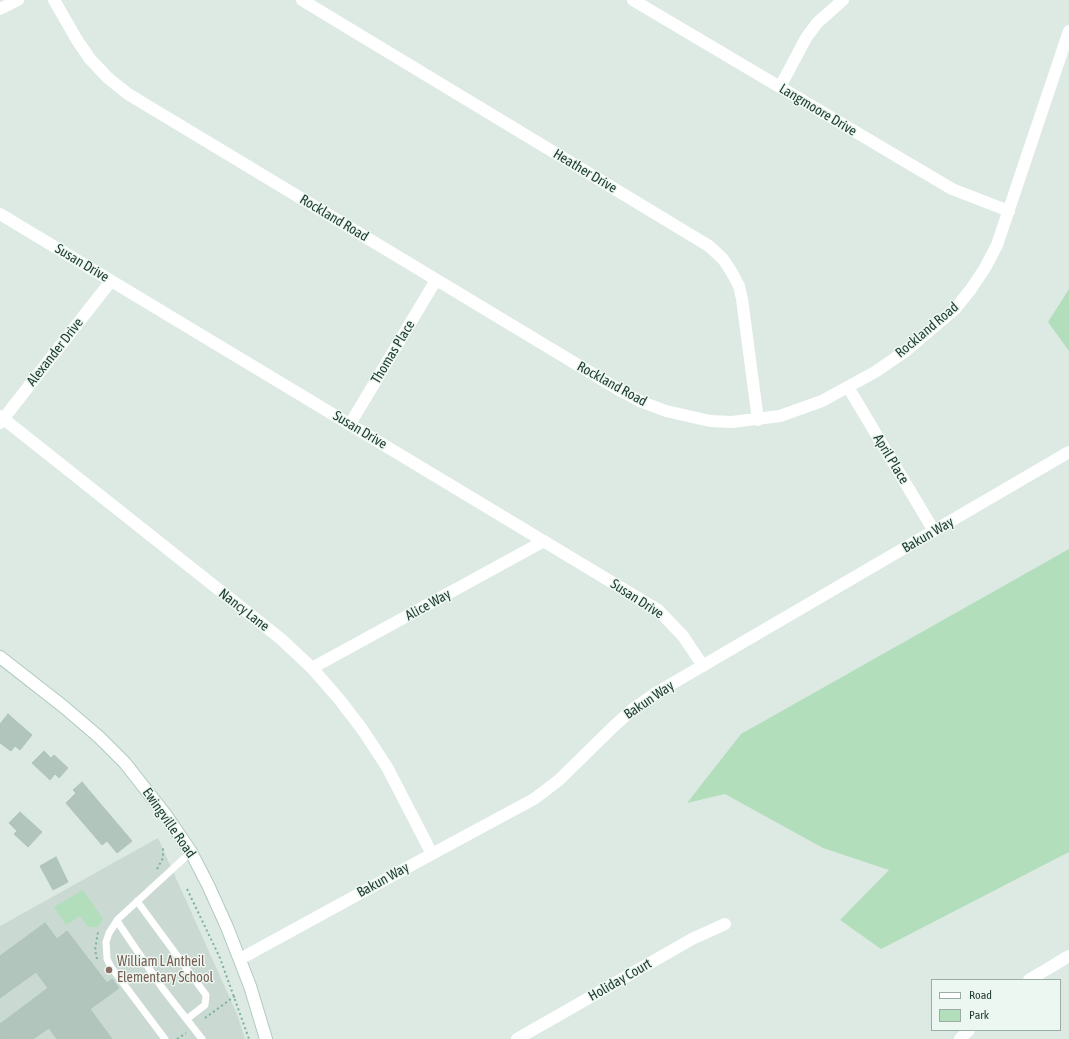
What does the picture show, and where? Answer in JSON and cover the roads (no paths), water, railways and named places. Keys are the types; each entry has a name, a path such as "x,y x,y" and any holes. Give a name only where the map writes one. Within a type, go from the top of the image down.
{"street":[{"path":"0,9 18,0"},
{"name":"Rockland Road","path":"54,0 77,40 90,59 108,78 128,94 436,280 642,402 666,411 710,421 758,420 802,410 822,401 848,387 907,350 955,309 985,268 997,245 1069,31"},
{"name":"Heather Drive","path":"302,0 709,246 723,259 732,271 739,286 742,298 758,420"},
{"name":"Langmoore Drive","path":"633,0 952,189 1009,211"},
{"path":"780,87 809,32 830,10 843,0"},
{"name":"Susan Drive","path":"0,214 658,610 683,636 703,666"},
{"name":"Thomas Place","path":"350,424 436,280"},
{"name":"Alexander Drive","path":"1,419 111,281"},
{"name":"April Place","path":"848,387 934,531"},
{"name":"Nancy Lane","path":"1,419 281,639 312,668 362,728 387,767 432,854"},
{"name":"Bakun Way","path":"240,959 534,800 559,780 633,709 703,666 1069,452"},
{"name":"Alice Way","path":"312,668 544,541"},
{"name":"Ewingville Road","path":"0,657 64,707 114,753 149,792 191,852 208,885 240,959 266,1039"},
{"name":"Holiday Court","path":"516,1039 692,939 725,924"},
{"path":"1031,979 1069,956"},
{"path":"960,1039 968,1031"}],"lane":[{"path":"164,1039 107,959 106,942 109,933 117,921 191,852"},
{"path":"138,901 206,996 205,1005 186,1019"},
{"path":"117,921 163,989 202,1039"}],"place":[{"name":"William L Antheil Elementary School","path":"109,970"}]}
